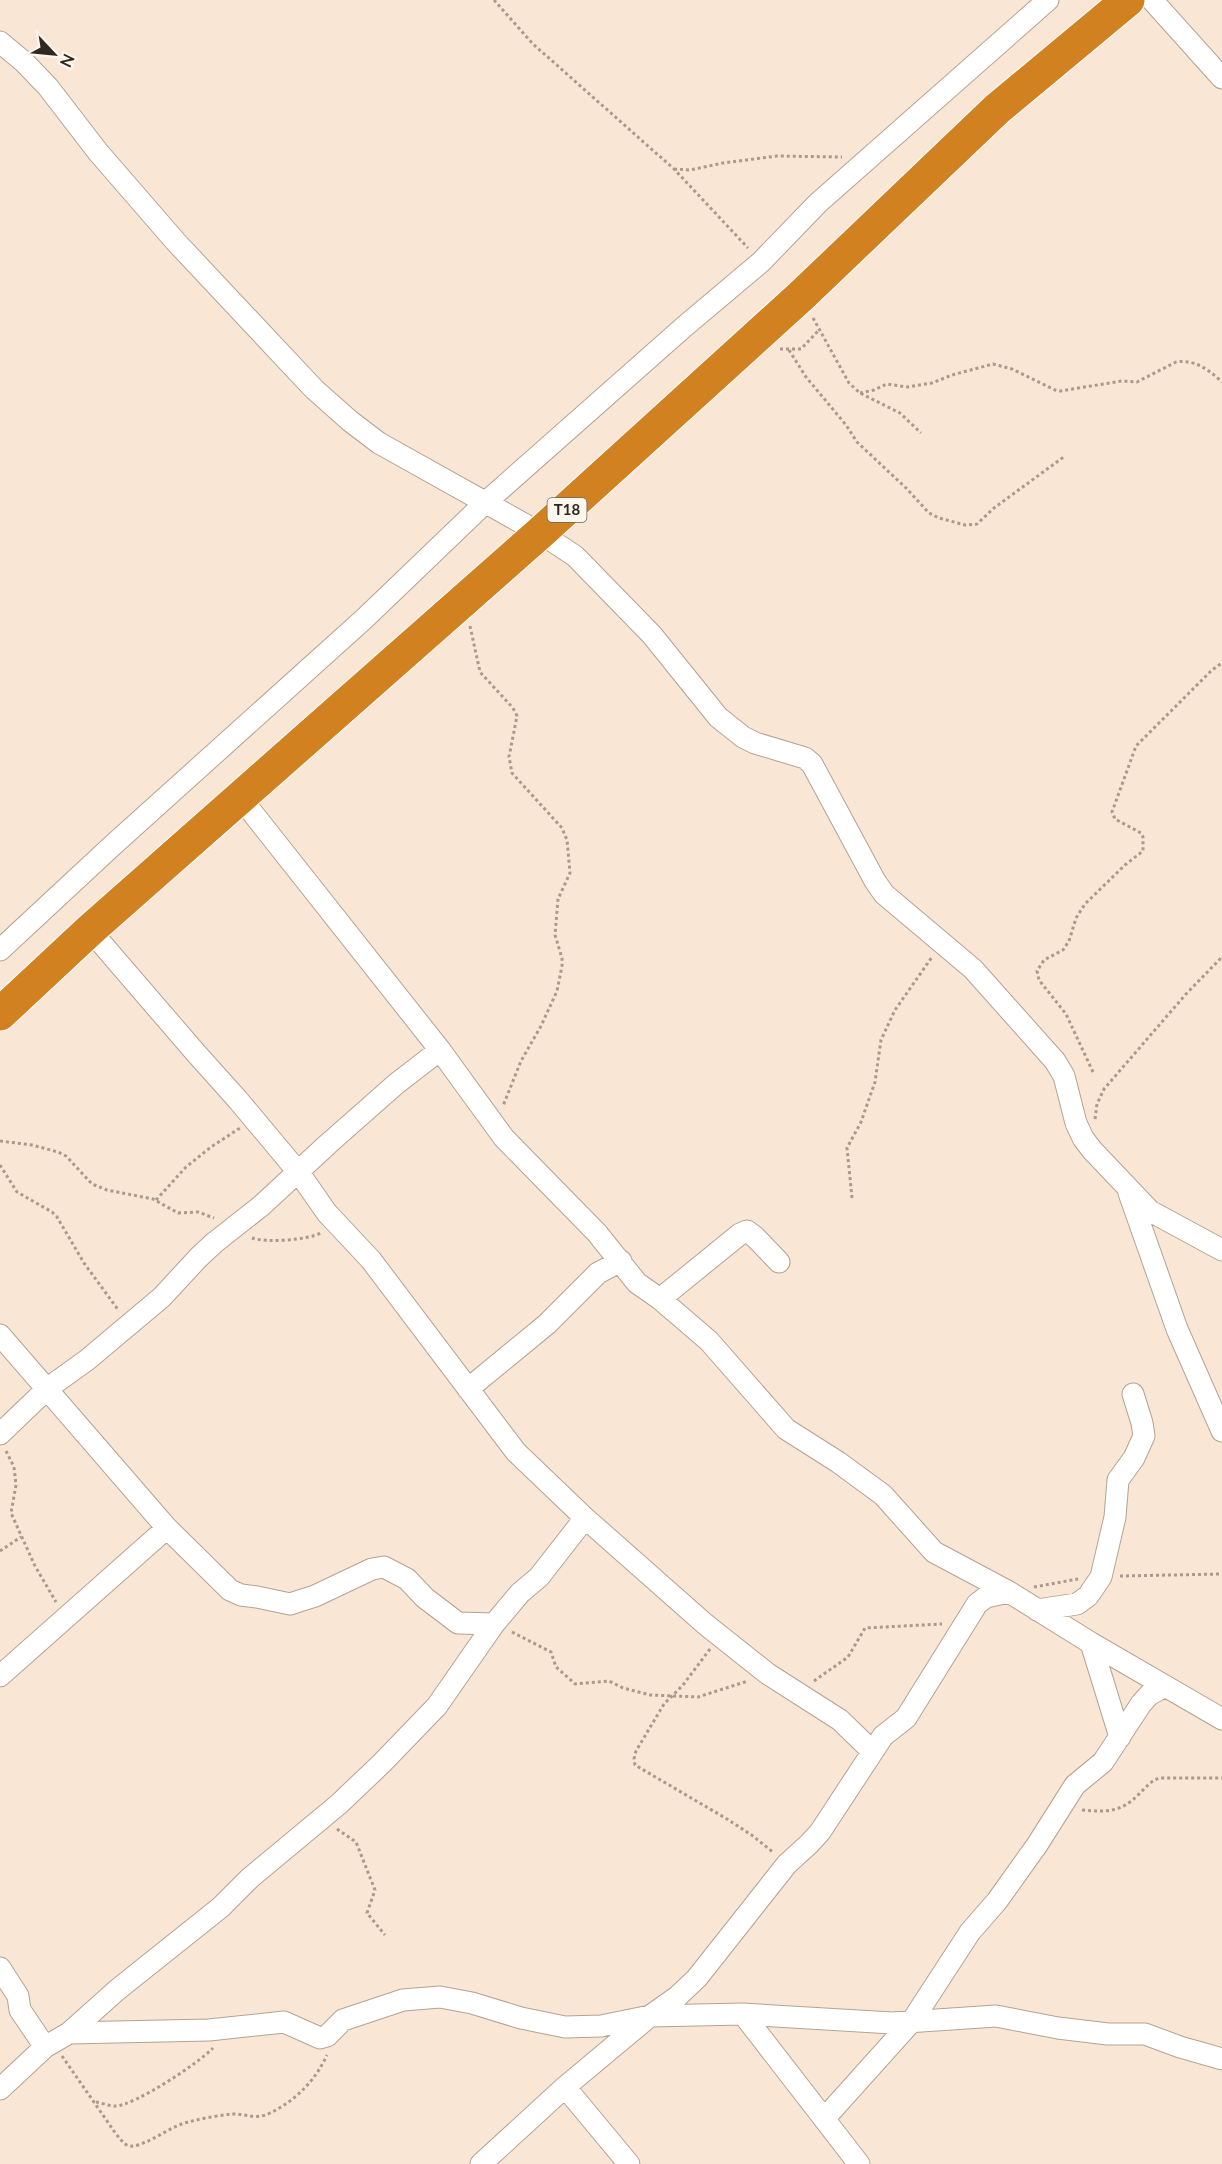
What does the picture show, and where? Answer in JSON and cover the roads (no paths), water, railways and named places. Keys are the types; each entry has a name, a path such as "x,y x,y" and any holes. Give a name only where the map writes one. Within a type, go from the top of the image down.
{"highway":[{"name":"T18","path":"0,1014 90,930 540,533 801,296 997,109 1128,0"}],"street":[{"path":"0,950 364,619 486,502 760,262 819,202 1048,0"},
{"path":"1152,0 1222,78"},
{"path":"0,42 24,62 48,87 99,152 169,234 314,389 379,443 540,533 586,565 652,635 718,717 743,737 804,758 812,764 880,889 973,969 1055,1061 1064,1076 1076,1123 1092,1150 1126,1183 1138,1200 1150,1211 1222,1250"},
{"path":"240,797 440,1050 504,1138 589,1225 637,1283 660,1299 709,1341 786,1429 838,1462 883,1495 934,1552 1009,1592 1091,1643 1222,1719"},
{"path":"90,930 254,1119 299,1173 335,1222 371,1260 516,1452 585,1518 719,1635 768,1674 840,1720 872,1751"},
{"path":"2,1433 48,1388 87,1360 162,1297 198,1258 299,1173 328,1144 388,1092 440,1050"},
{"path":"1126,1183 1177,1329 1222,1431"},
{"path":"660,1299 740,1234 747,1231 779,1262"},
{"path":"468,1389 547,1324 598,1273 621,1261"},
{"path":"0,1335 167,1528 228,1588 241,1595 290,1604 315,1596 372,1569 384,1567 407,1579 425,1598 458,1623 494,1624"},
{"path":"1037,1610 1077,1604 1093,1591 1101,1577 1115,1517 1117,1483 1122,1472 1134,1458 1144,1436 1143,1424 1133,1394"},
{"path":"0,2089 117,1990 221,1907 250,1878 339,1804 437,1706 494,1624 520,1593 539,1577 585,1518"},
{"path":"0,1676 167,1528"},
{"path":"481,2164 565,2087 650,2016 677,1997 697,1978 787,1864 820,1832 883,1736 906,1718 977,1604 986,1597 1009,1592"},
{"path":"1091,1643 1120,1737"},
{"path":"824,2119 912,2021 970,1932 997,1901 1075,1785 1103,1762 1149,1695 1165,1686"},
{"path":"0,1968 18,1996 20,2010 56,2041 284,2022 320,2038 327,2036 343,2020 403,2000 440,1997 472,2003 565,2028 601,2026 650,2016 743,2014 892,2023 996,2016 1058,2028 1108,2034 1145,2034 1222,2060"},
{"path":"743,2014 859,2164"},
{"path":"565,2087 629,2164"}]}
